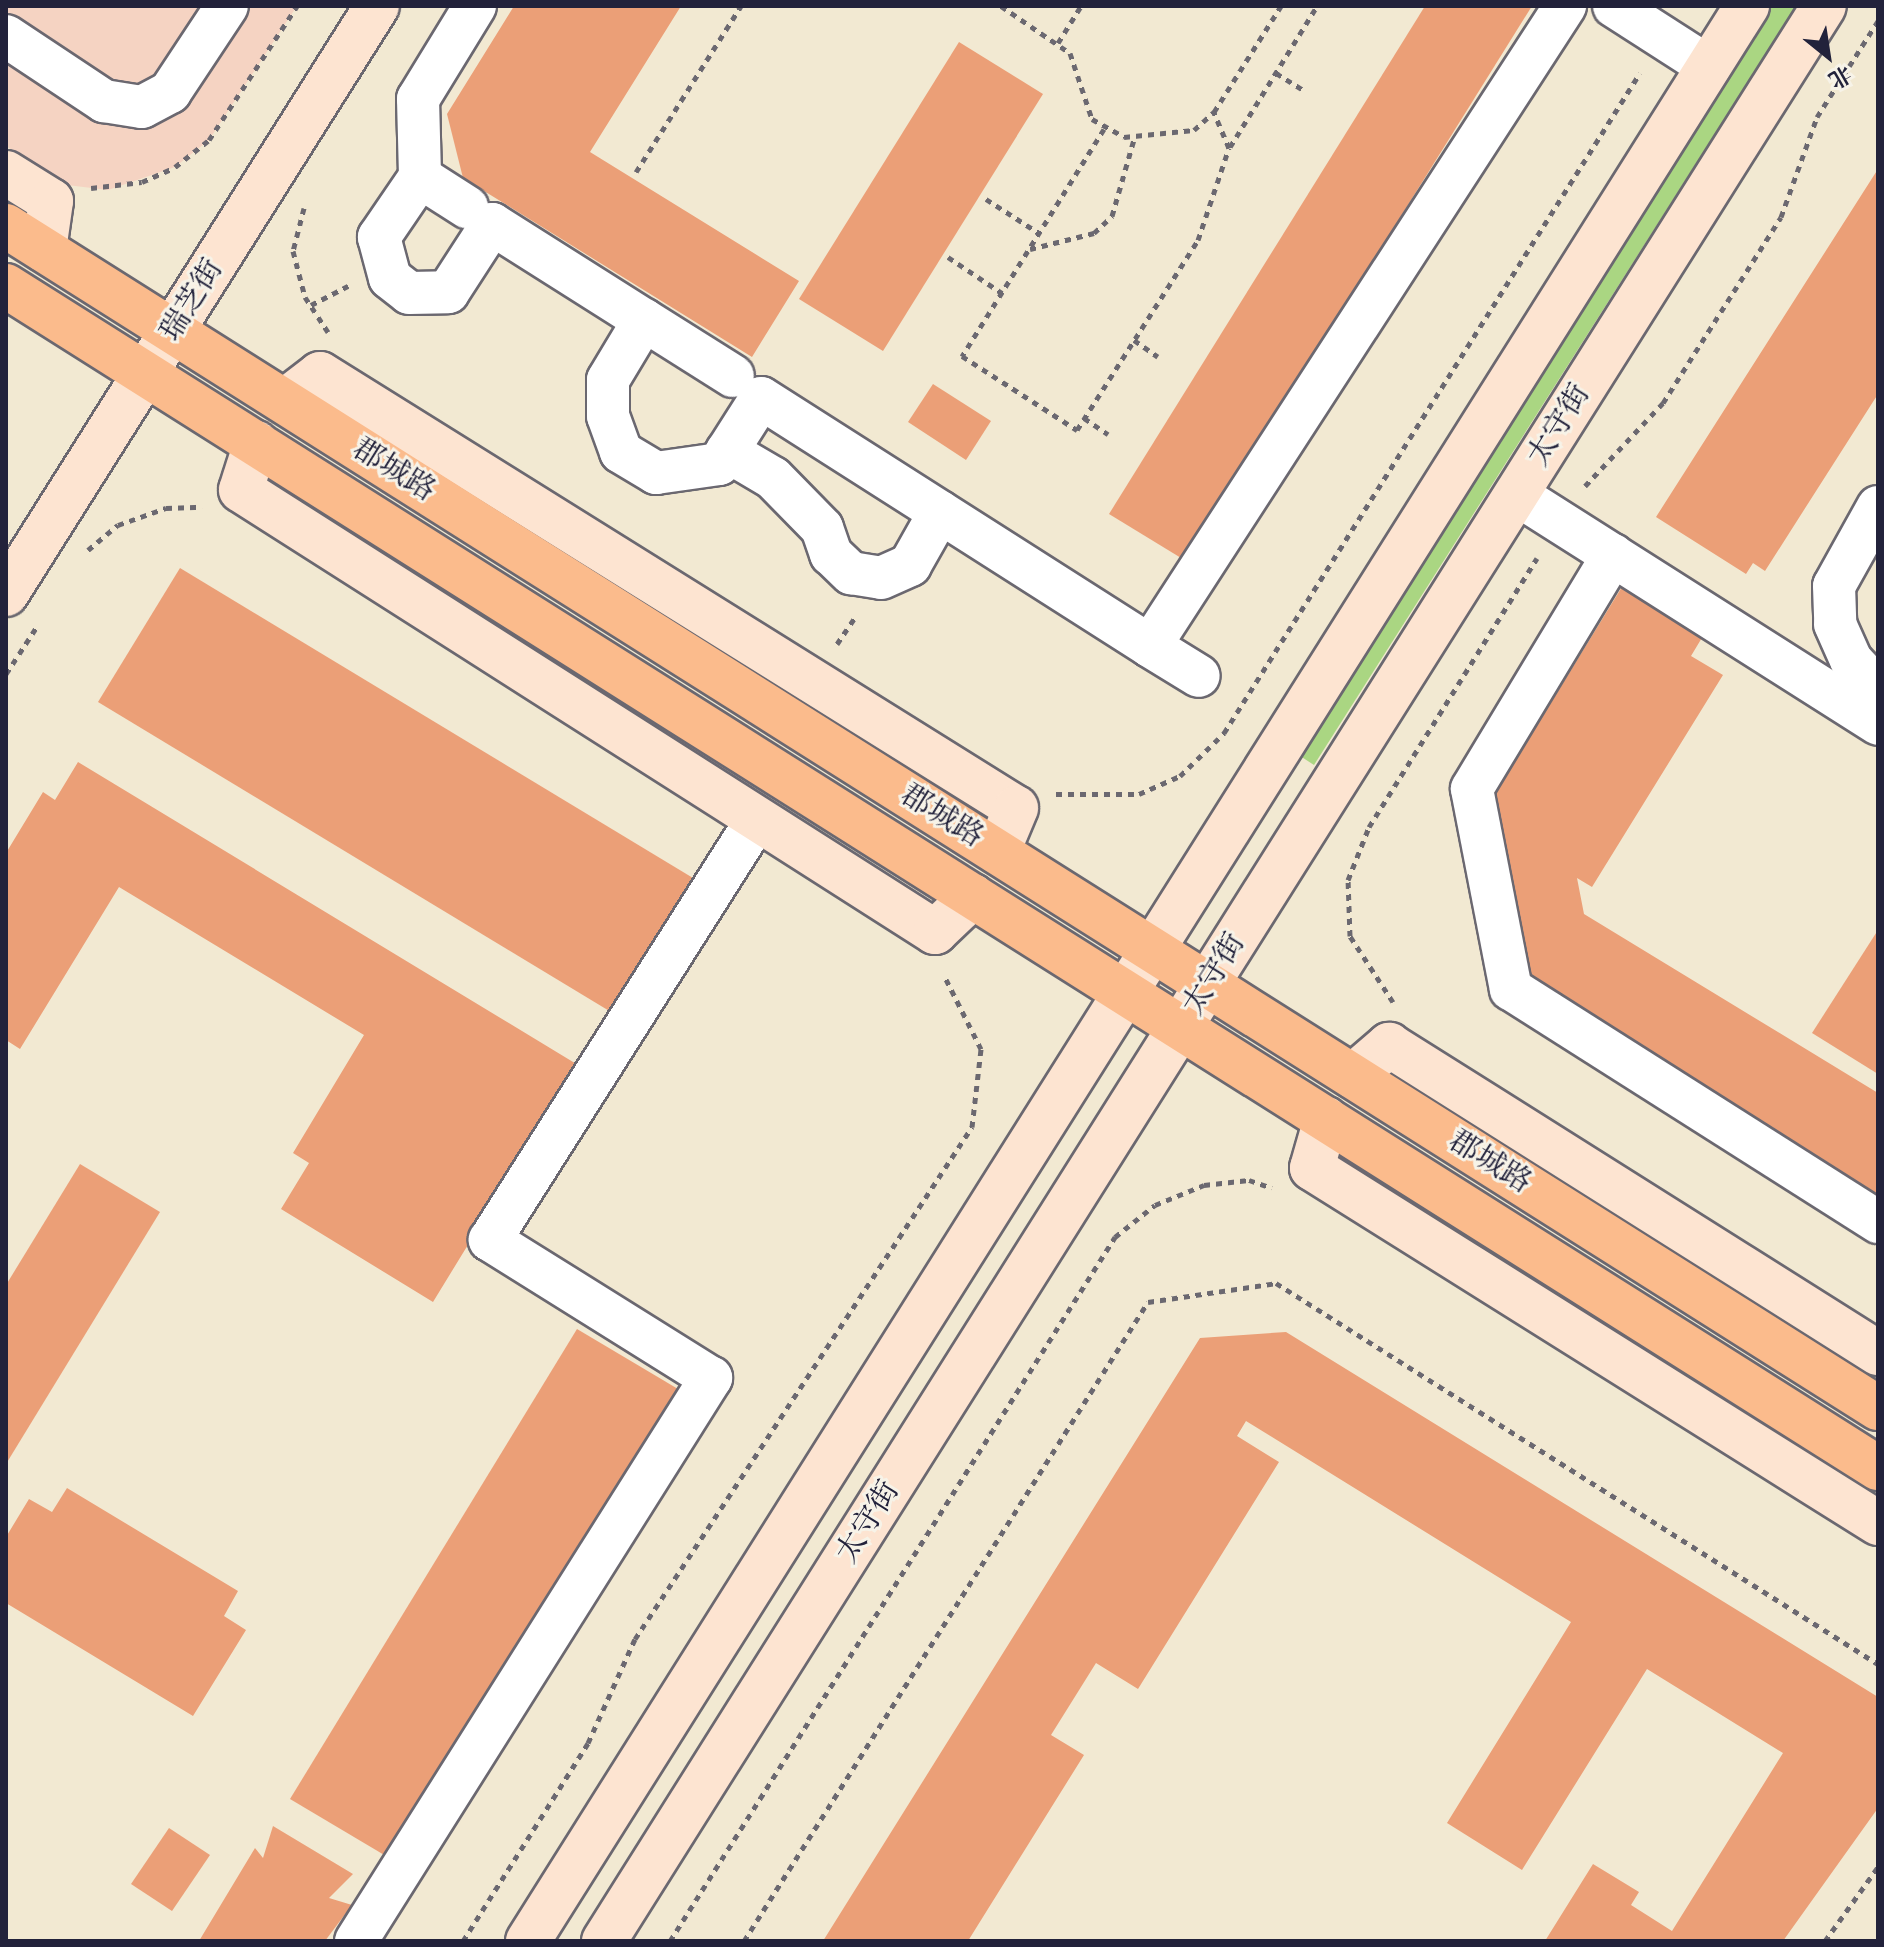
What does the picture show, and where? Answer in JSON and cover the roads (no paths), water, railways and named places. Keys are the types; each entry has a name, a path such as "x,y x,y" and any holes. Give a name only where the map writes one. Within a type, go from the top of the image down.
{"main road":[{"name":"郡城路","path":"6,226 1878,1408"},
{"name":"郡城路","path":"7,288 1878,1468"}],"street":[{"path":"6,36 104,101 142,107 170,92 227,6"},
{"name":"瑞芝街","path":"6,594 135,367 349,6"},
{"name":"瑞芝街","path":"162,324 377,6"},
{"path":"475,6 418,99 420,177 379,237 390,278 409,293 448,292 492,224 733,376"},
{"path":"1150,646 1565,6"},
{"path":"1614,6 1709,67"},
{"path":"528,1941 1747,6"},
{"name":"太守街","path":"604,1941 1824,6"},
{"path":"6,173 51,201 44,250"},
{"path":"420,177 467,207"},
{"path":"644,320 608,380 608,416 621,452 656,473 677,474 719,464 761,398 1199,676"},
{"name":"瑞芝街","path":"6,549 135,367"},
{"path":"256,443 241,490 935,932 973,896"},
{"path":"727,451 773,478 822,528 831,554 851,573 881,578 910,565 940,512"},
{"path":"1516,494 1878,724"},
{"path":"1878,507 1834,586 1835,624 1851,660 1878,689"},
{"path":"1613,555 1472,789 1511,989 1878,1222"},
{"path":"356,1941 711,1378 490,1240 757,819"},
{"path":"1353,1076 1389,1045 1878,1353"},
{"path":"1326,1119 1312,1168 1878,1523"}]}
